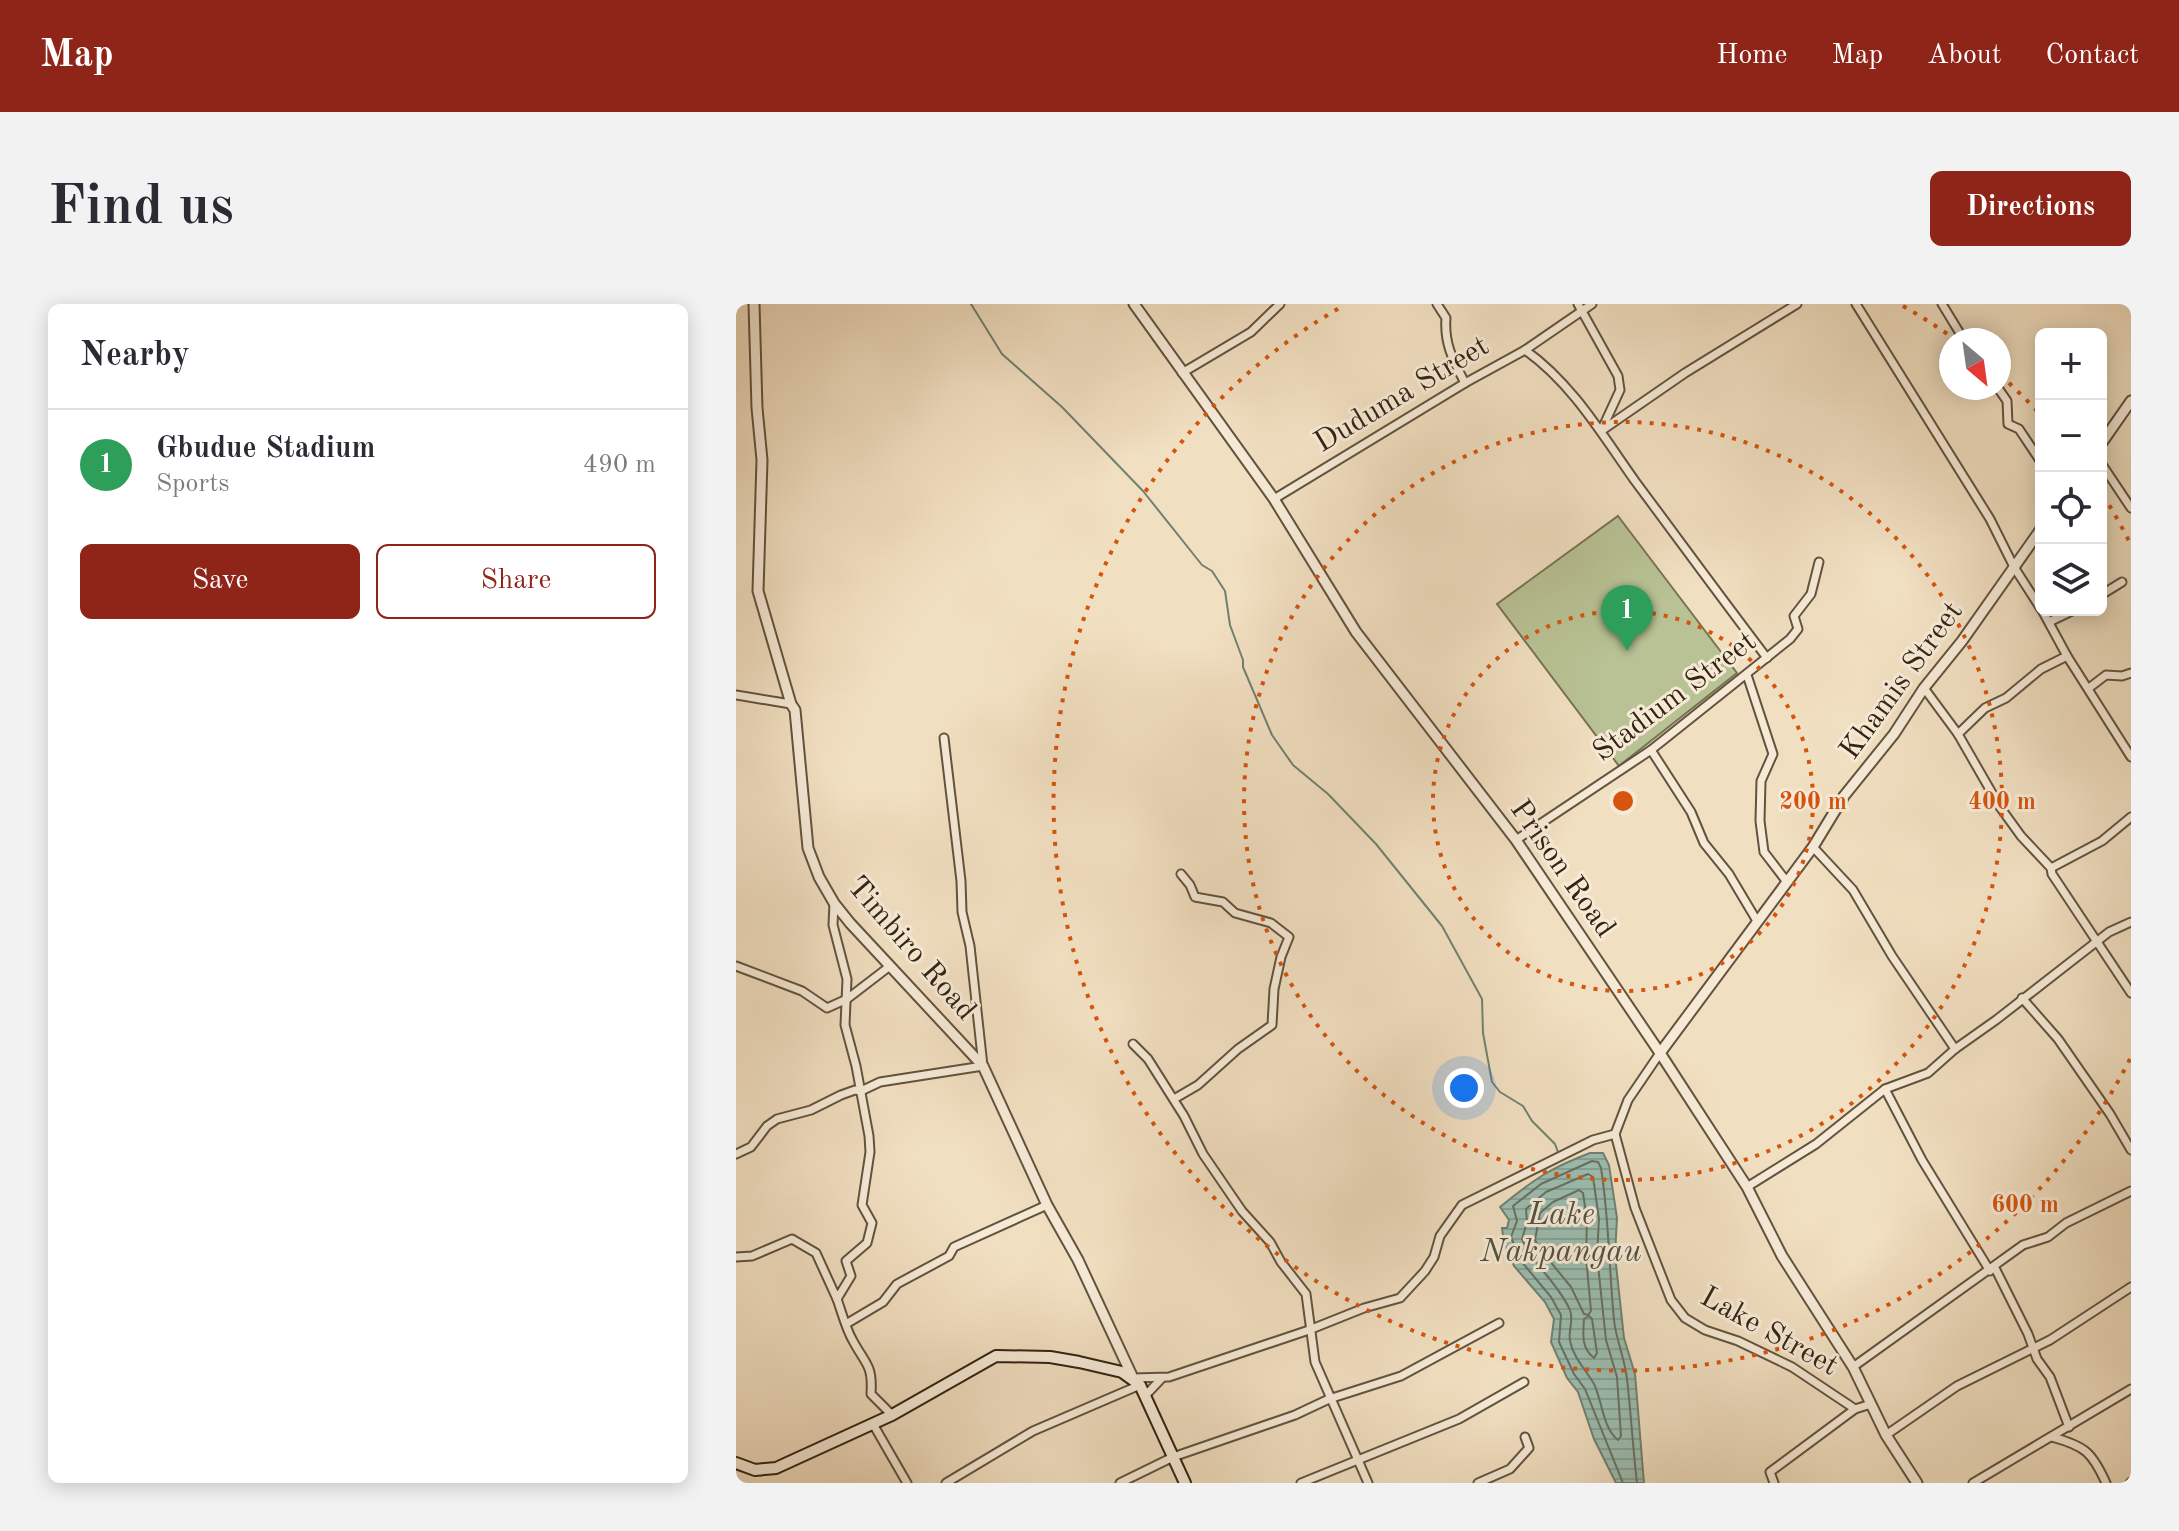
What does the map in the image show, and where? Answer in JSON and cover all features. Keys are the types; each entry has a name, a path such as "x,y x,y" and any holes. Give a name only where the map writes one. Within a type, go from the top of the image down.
{"main road":[{"path":"736,1463 755,1470 776,1468 892,1415 996,1356 1064,1359 1122,1372 1139,1387"},
{"name":"Timbiro Road","path":"1139,1387 1185,1483"}],"street":[{"name":"Timbiro Road","path":"754,304 762,460 758,591 795,710 808,848 834,903 983,1066 1047,1205 1078,1260 1139,1387"},
{"name":"Prison Road","path":"1134,304 1274,499 1356,632 1516,840 1660,1053 1747,1187 1782,1256 1853,1367 1886,1435 1917,1483"},
{"path":"1182,373 1251,332 1280,304"},
{"path":"1437,304 1446,318 1444,336 1449,353 1465,383"},
{"name":"Duduma Street","path":"1274,499 1525,350 1580,307 1592,304"},
{"path":"1601,431 1685,373 1797,304"},
{"path":"1856,304 1990,519 2014,567 2035,600"},
{"path":"1942,304 1957,328"},
{"path":"1580,307 1618,376 1620,390 1601,431"},
{"path":"1525,350 1548,369 1601,431 1705,578 1767,658"},
{"path":"2006,400 2008,424 2019,429 2035,453"},
{"path":"2107,435 2131,401"},
{"path":"2107,472 2131,508"},
{"name":"Khamis Street","path":"1660,1053 1813,847 1838,805 1894,734 1924,688 1962,641 2035,537"},
{"name":"Stadium Street","path":"1516,840 1651,750 1795,635 1798,629 1794,616 1811,594 1819,562"},
{"path":"2107,591 2122,582"},
{"path":"2045,616 2131,757"},
{"path":"2049,622 2062,616"},
{"path":"1958,734 1985,708 2006,698 2041,669 2067,656"},
{"path":"2089,688 2106,675 2131,673"},
{"path":"1747,675 1773,754 1761,781 1760,821 1764,852 1787,882"},
{"path":"1924,688 1958,734 2000,807 2021,836 2051,868 2131,993"},
{"path":"736,695 791,704"},
{"path":"736,1154 751,1147 767,1126 777,1119 811,1110 855,1090 861,1091 880,1082 983,1066 970,946 962,912 944,738"},
{"path":"1651,750 1691,812 1704,843 1729,874 1757,921"},
{"path":"2051,868 2102,841 2131,817"},
{"path":"1813,847 1853,890 1892,956 1955,1049"},
{"path":"1174,1099 1198,1085 1238,1049 1272,1025 1274,989 1289,937 1271,923 1235,913 1223,902 1195,897 1181,874"},
{"path":"834,903 833,925 847,979 845,1025 861,1091 870,1152 862,1205 872,1223 867,1243 846,1261 851,1276 837,1299"},
{"path":"1747,1187 1816,1144 1885,1089 1928,1073 2109,932 2131,922"},
{"path":"736,966 802,991 827,1008 847,999 890,966"},
{"path":"2022,998 2058,1039 2131,1150"},
{"path":"1133,1044 1148,1059 1174,1099 1203,1154 1234,1200 1270,1242 1306,1294 1315,1362 1368,1483"},
{"path":"946,1483 1033,1431 1139,1387 1400,1298 1425,1271 1434,1257 1440,1236 1462,1205 1593,1140 1615,1134 1628,1100 1660,1053"},
{"path":"1885,1089 1922,1160 1993,1269 2037,1359 2050,1377 2069,1427"},
{"name":"Lake Street","path":"1615,1134 1635,1208 1657,1267 1671,1300 1685,1318 1705,1330 1738,1341 1792,1367 1855,1409 1871,1404"},
{"path":"1853,1367 2023,1245 2048,1237 2066,1223 2131,1191"},
{"path":"846,1324 883,1302 897,1284 949,1256 954,1247 1047,1205"},
{"path":"736,1257 752,1256 792,1239 816,1253 853,1341 866,1358 872,1376 871,1394 892,1415"},
{"path":"1886,1435 1957,1386 2050,1340 2131,1287"},
{"path":"1120,1483 1173,1457 1295,1415 1329,1399 1401,1376 1499,1323"},
{"path":"1139,1387 1161,1379"},
{"path":"1301,1483 1459,1419 1524,1382"},
{"path":"1973,1483 2131,1389"},
{"path":"1774,1483 1770,1472 1855,1409"},
{"path":"873,1424 907,1483"},
{"path":"1478,1483 1510,1469 1529,1448 1525,1437"},
{"path":"2052,1437 2078,1444 2087,1450 2106,1483"}],"green space":[{"path":"1618,516 1737,673 1619,766 1497,604"}],"water":[{"name":"Lake Nakpangau","path":"1590,1153 1603,1153 1609,1165 1617,1218 1615,1255 1624,1338 1635,1374 1644,1483 1616,1483 1594,1439 1578,1392 1567,1378 1551,1342 1554,1319 1545,1302 1514,1266 1504,1243 1502,1228 1507,1228 1509,1220 1500,1207 1542,1176"}],"waterway":[{"path":"971,304 1002,354 1062,407 1143,491 1202,565 1212,571 1225,591 1230,625 1243,667 1272,735 1293,765 1328,794 1376,844 1442,926 1482,999 1483,1033 1492,1082 1500,1092 1523,1106 1532,1121 1555,1144 1559,1155"}],"place":[{"name":"Gbudue Stadium","path":"1627,651"}]}
